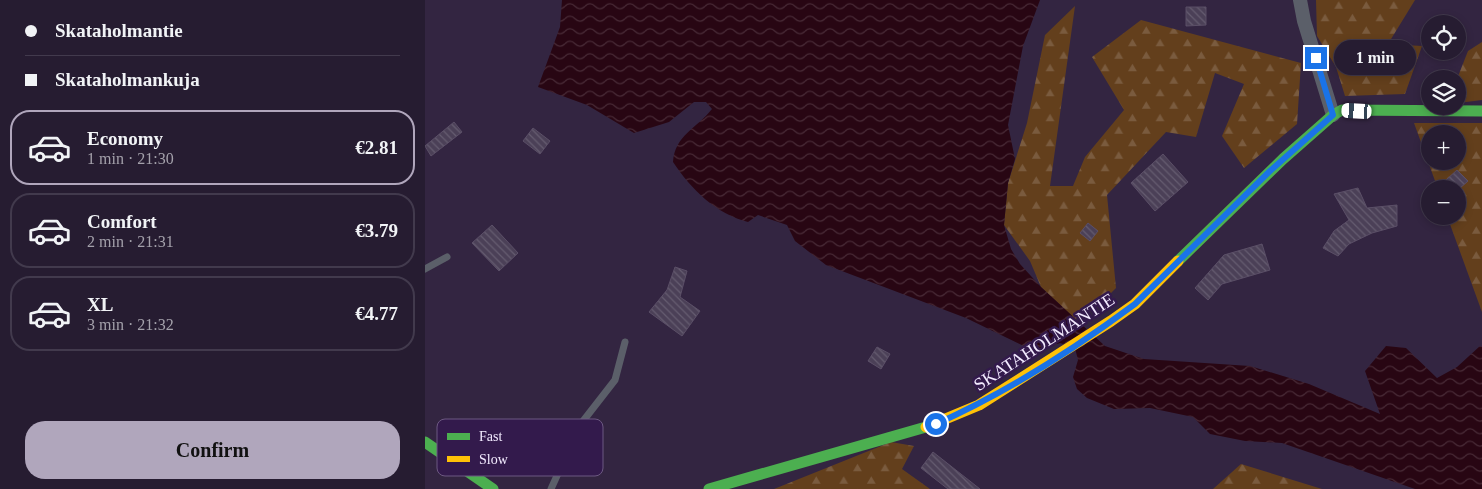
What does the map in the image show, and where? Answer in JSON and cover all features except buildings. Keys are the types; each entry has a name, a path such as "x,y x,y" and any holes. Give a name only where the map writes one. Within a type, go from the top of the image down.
{"street":[{"path":"1300,0 1304,21 1333,115 1342,110 1482,111"},
{"name":"SKATAHOLMANTIE","path":"709,489 731,487 936,424 979,405 1047,363 1135,304 1276,165 1333,115"},
{"path":"425,442 437,450"},
{"path":"474,476 493,489"}],"lane":[{"path":"425,269 447,257"},
{"path":"586,419 615,380 625,342"},
{"path":"551,489 557,476"}],"green space":[{"path":"1316,0 1415,0 1388,44 1421,46 1405,94 1345,96 1336,67 1317,36"},
{"path":"1075,6 1050,186 1073,186 1085,157 1124,110 1092,57 1141,20 1301,63 1297,124 1244,168 1222,136 1244,84 1215,73 1196,137 1166,132 1107,195 1116,288 1097,307 1075,319 1041,287 1030,261 1004,225 1008,183 1027,123 1045,35"},
{"path":"1482,42 1482,100 1466,102 1466,70 1461,70 1468,51"},
{"path":"1414,123 1482,123 1482,312 1450,225 1466,225 1466,180 1435,180 1431,170 1466,170 1466,125 1421,125 1421,142"},
{"path":"891,442 914,446 902,469 930,489 774,489"},
{"path":"1241,464 1322,489 1213,489"}],"water":[{"path":"562,0 1040,0 1023,46 1008,125 1015,159 1008,183 1004,225 1011,249 1020,264 1041,287 1105,346 1144,359 1250,366 1309,384 1380,414 1365,371 1386,346 1406,348 1437,378 1457,367 1480,346 1482,347 1482,489 1415,489 1282,443 1245,441 1210,434 1193,417 1150,408 1114,409 1087,398 1077,389 1073,377 1078,360 1075,348 1060,343 1036,352 966,318 826,265 795,241 787,225 758,215 748,222 725,213 696,191 673,162 678,145 682,139 712,109 706,102 694,102 669,122 634,133 587,105 538,87 560,27"}],"traffic: fast":[{"path":"1178,261 1283,159 1333,115 1342,110 1482,111"},
{"path":"709,489 926,427"},
{"path":"425,442 437,450"},
{"path":"474,476 493,489"}],"traffic: slow":[{"path":"926,427 979,405 1111,321 1135,304 1178,261"}],"route":[{"path":"936,424 979,405 1047,363 1135,304 1270,171 1333,115 1316,58"}]}
